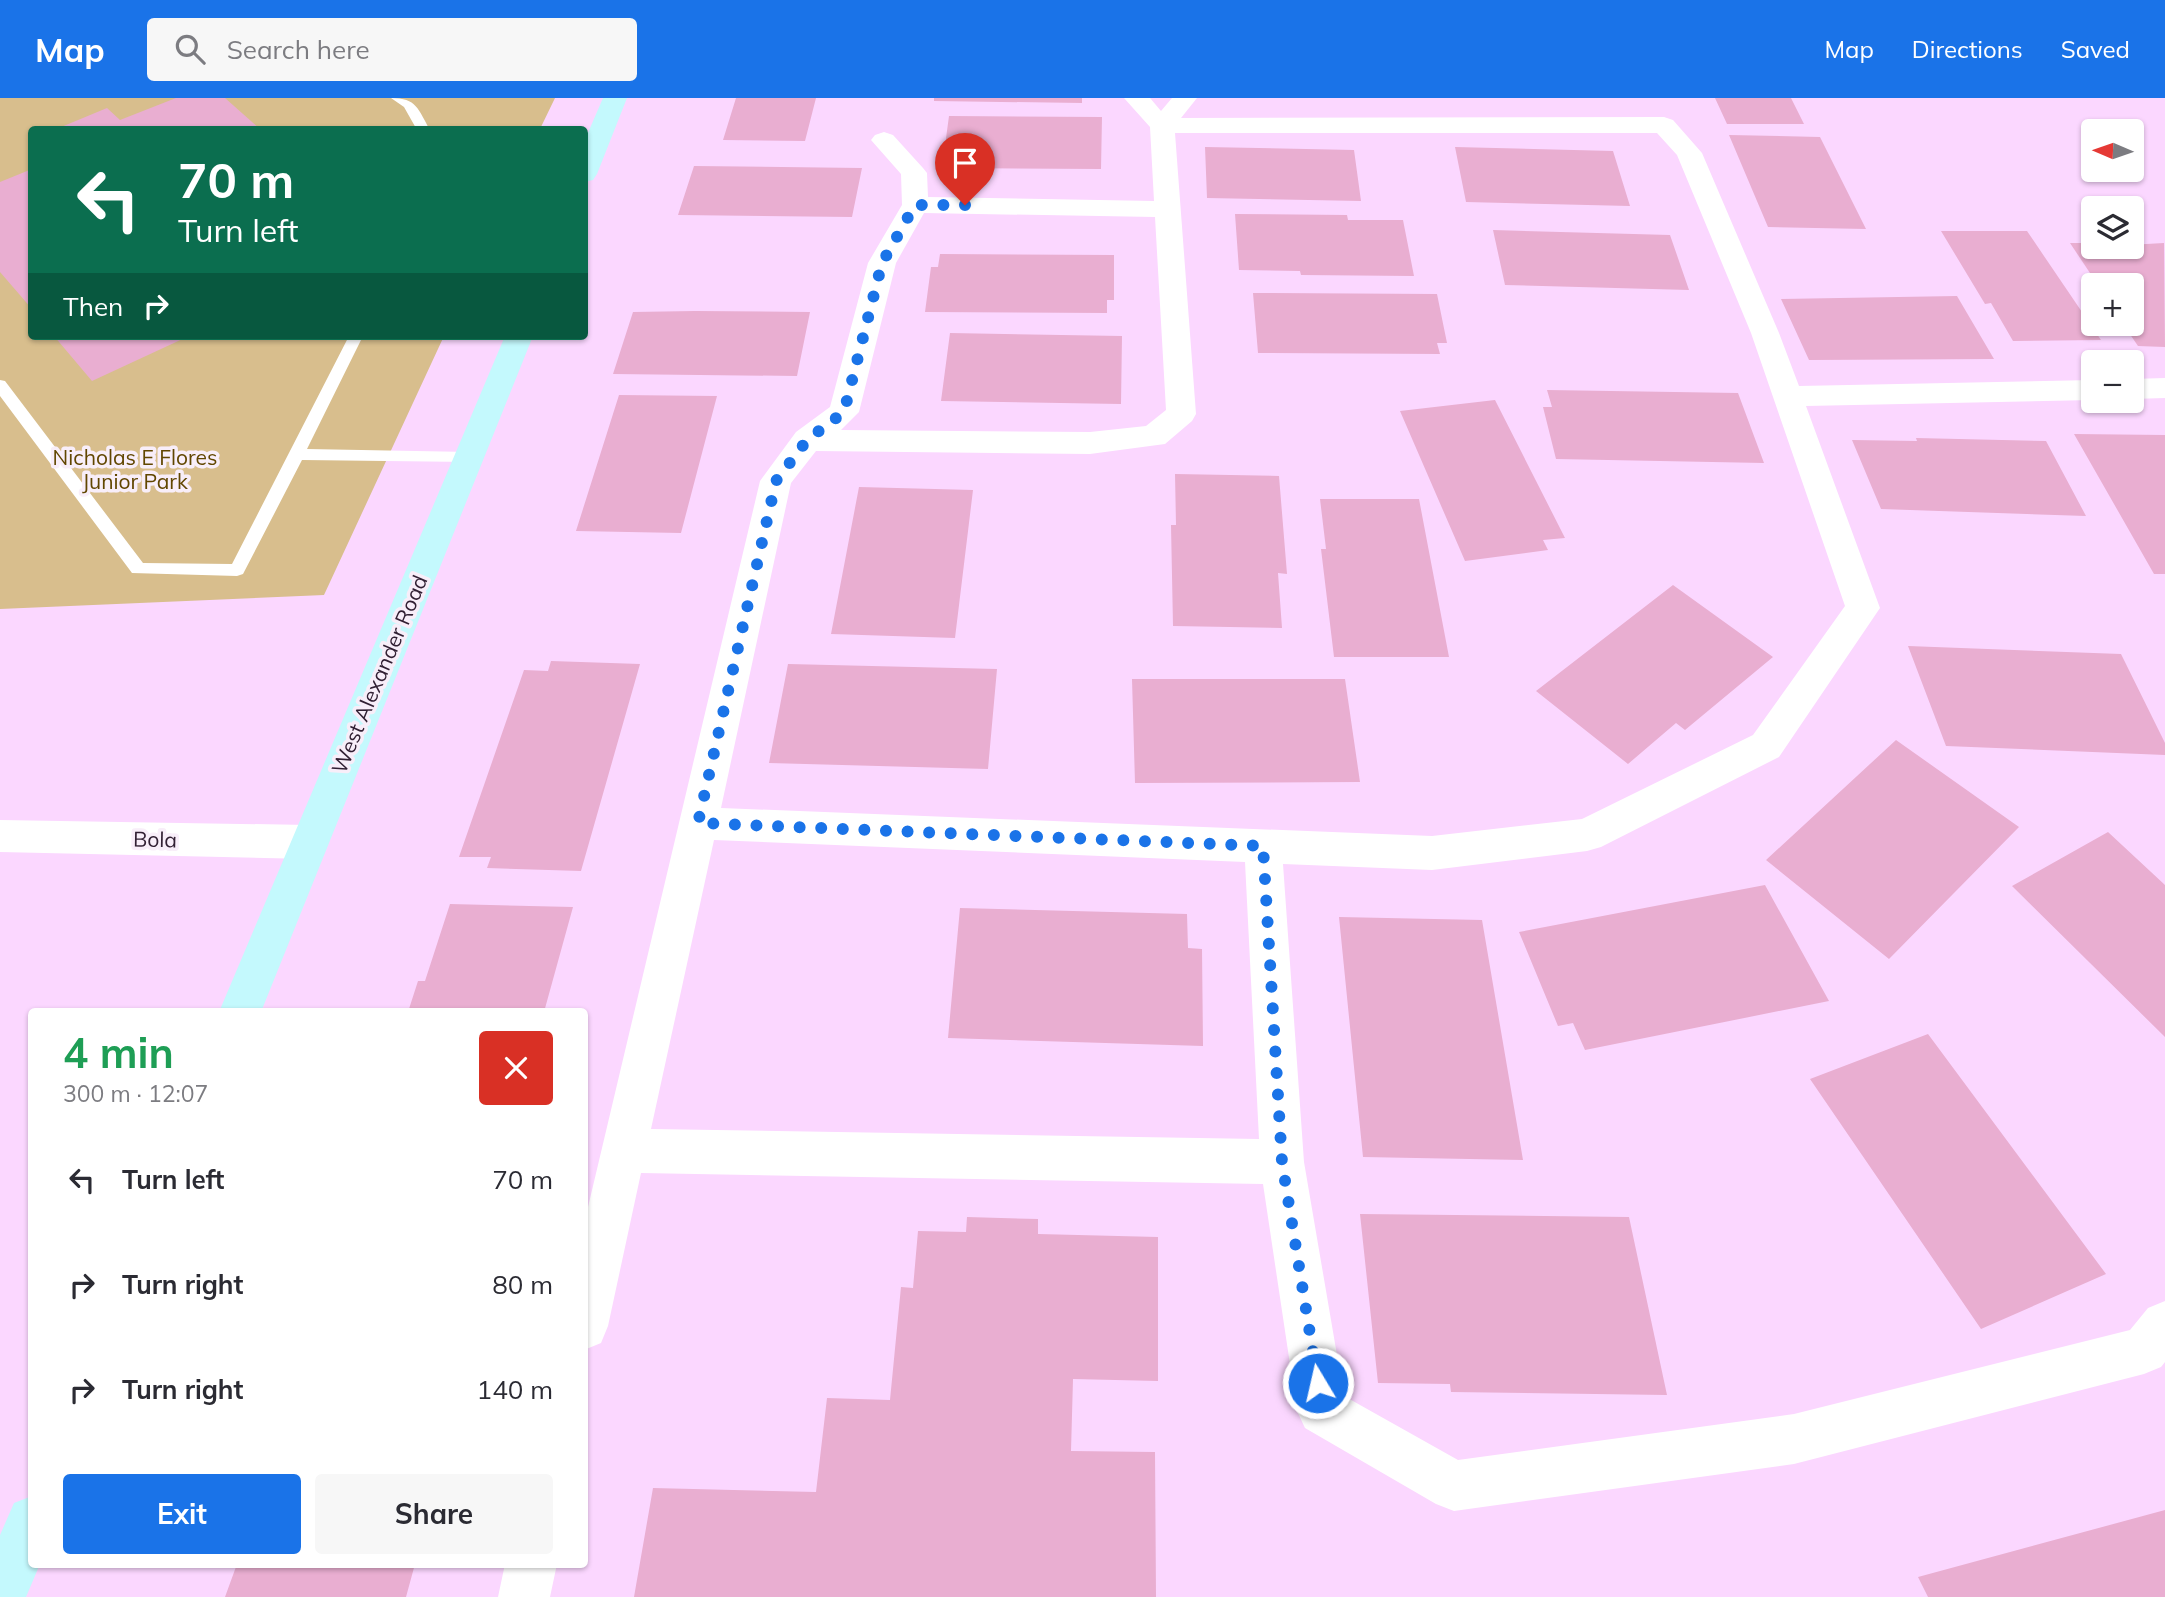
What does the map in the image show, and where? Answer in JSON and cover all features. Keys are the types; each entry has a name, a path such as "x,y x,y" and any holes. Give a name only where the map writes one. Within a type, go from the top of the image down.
{"main road":[{"path":"588,164 615,98"},
{"name":"West Alexander Road","path":"242,1008 517,340"},
{"path":"0,1597 28,1530"}],"street":[{"path":"698,823 1432,853 1587,835 1766,746 1863,608 1765,333 1689,153 1664,125 1163,126 1136,98"},
{"path":"807,440 1090,443 1154,436 1181,414 1163,126 1185,98"},
{"path":"588,1308 776,481 807,440 844,412 882,263 915,205 914,173 884,140"},
{"path":"915,205 1167,209"},
{"path":"2144,389 2165,388"},
{"path":"1788,397 2081,390"},
{"name":"Bola","path":"0,836 309,842"},
{"path":"1263,846 1282,1162 1322,1411 1454,1486 1794,1438 2144,1350 2165,1325"},
{"path":"624,1151 1282,1162"},
{"path":"524,1597 530,1568"}],"lane":[{"path":"397,98 409,105 422,126"},
{"path":"0,385 138,569 237,570 354,340"},
{"path":"297,454 470,457"}],"green space":[{"name":"Nicholas E Flores Junior Park","path":"0,98 555,98 541,126 28,126 28,340 442,340 324,595 0,609"}],"building":[{"path":"176,98 225,98 256,126 64,126 107,108 120,120"},
{"path":"736,98 816,98 805,141 723,140"},
{"path":"934,98 1082,98 1082,103 934,101"},
{"path":"1715,98 1791,98 1804,124 1727,124"},
{"path":"949,116 1102,117 1101,169 942,168"},
{"path":"1729,135 1820,137 1866,229 1768,227"},
{"path":"1205,147 1354,150 1361,201 1207,198"},
{"path":"1455,147 1613,151 1630,206 1466,202"},
{"path":"694,166 862,168 852,217 678,215"},
{"path":"28,171 28,304 0,272 0,182"},
{"path":"1235,214 1347,215 1348,220 1403,220 1414,276 1301,275 1300,271 1239,270"},
{"path":"1493,230 1670,235 1689,290 1505,285"},
{"path":"1941,231 2027,231 2081,311 2081,336 2098,336 2101,340 2013,341 1991,303 1985,304"},
{"path":"2070,243 2081,243 2081,259 2144,259 2144,244 2164,243 2165,347 2138,346 2131,336 2144,336 2144,273 2090,273"},
{"path":"940,254 1114,255 1114,300 1107,300 1107,313 925,312 931,267 938,267"},
{"path":"1253,293 1437,294 1447,343 1437,343 1440,354 1258,353"},
{"path":"1957,296 1994,359 1809,360 1781,299"},
{"path":"633,312 810,312 797,376 613,374"},
{"path":"950,333 1122,336 1121,404 941,401"},
{"path":"57,340 180,340 92,381"},
{"path":"1547,390 1738,393 1764,463 1556,459 1543,407 1552,407"},
{"path":"619,395 717,396 681,533 576,531"},
{"path":"1495,400 1565,538 1543,540 1548,550 1465,561 1400,411"},
{"path":"2074,434 2165,435 2165,574 2154,574"},
{"path":"1916,438 2046,441 2086,516 1881,509 1852,440 1917,441"},
{"path":"1175,474 1279,476 1287,574 1278,573 1282,628 1173,626 1171,525 1176,525"},
{"path":"859,487 973,490 955,638 831,634"},
{"path":"1320,499 1419,499 1449,657 1334,657 1321,549 1326,549"},
{"path":"1673,585 1773,657 1685,730 1676,723 1628,764 1536,691"},
{"path":"1908,646 2121,654 2165,743 2165,755 1946,746"},
{"path":"551,661 640,664 581,871 487,868 491,857 459,857 524,670 548,671"},
{"path":"788,664 997,669 988,769 769,763"},
{"path":"1132,679 1345,679 1360,782 1135,783"},
{"path":"1896,740 2019,827 1889,959 1766,860"},
{"path":"2108,832 2165,885 2165,1037 2012,886"},
{"path":"1765,885 1829,1001 1585,1050 1573,1023 1558,1026 1519,932"},
{"path":"450,904 573,907 545,1008 409,1008 418,981 425,981"},
{"path":"960,908 1187,914 1188,948 1202,949 1203,1046 948,1038"},
{"path":"1339,917 1482,920 1523,1160 1363,1157"},
{"path":"1928,1034 2106,1274 1981,1329 1810,1079"},
{"path":"1360,1214 1629,1217 1667,1395 1451,1392 1450,1384 1378,1383"},
{"path":"967,1217 1038,1219 1038,1234 1158,1237 1158,1381 1073,1379 1071,1451 1155,1452 1156,1597 634,1597 653,1488 816,1492 827,1398 890,1400 901,1287 913,1288 918,1231 966,1232"},
{"path":"2165,1510 2165,1597 1928,1597 1918,1577"},
{"path":"236,1568 414,1568 406,1597 225,1597"}],"route":[{"path":"965,205 915,205 882,263 844,412 807,440 776,481 698,823 1263,846 1282,1162 1318,1383"}]}
